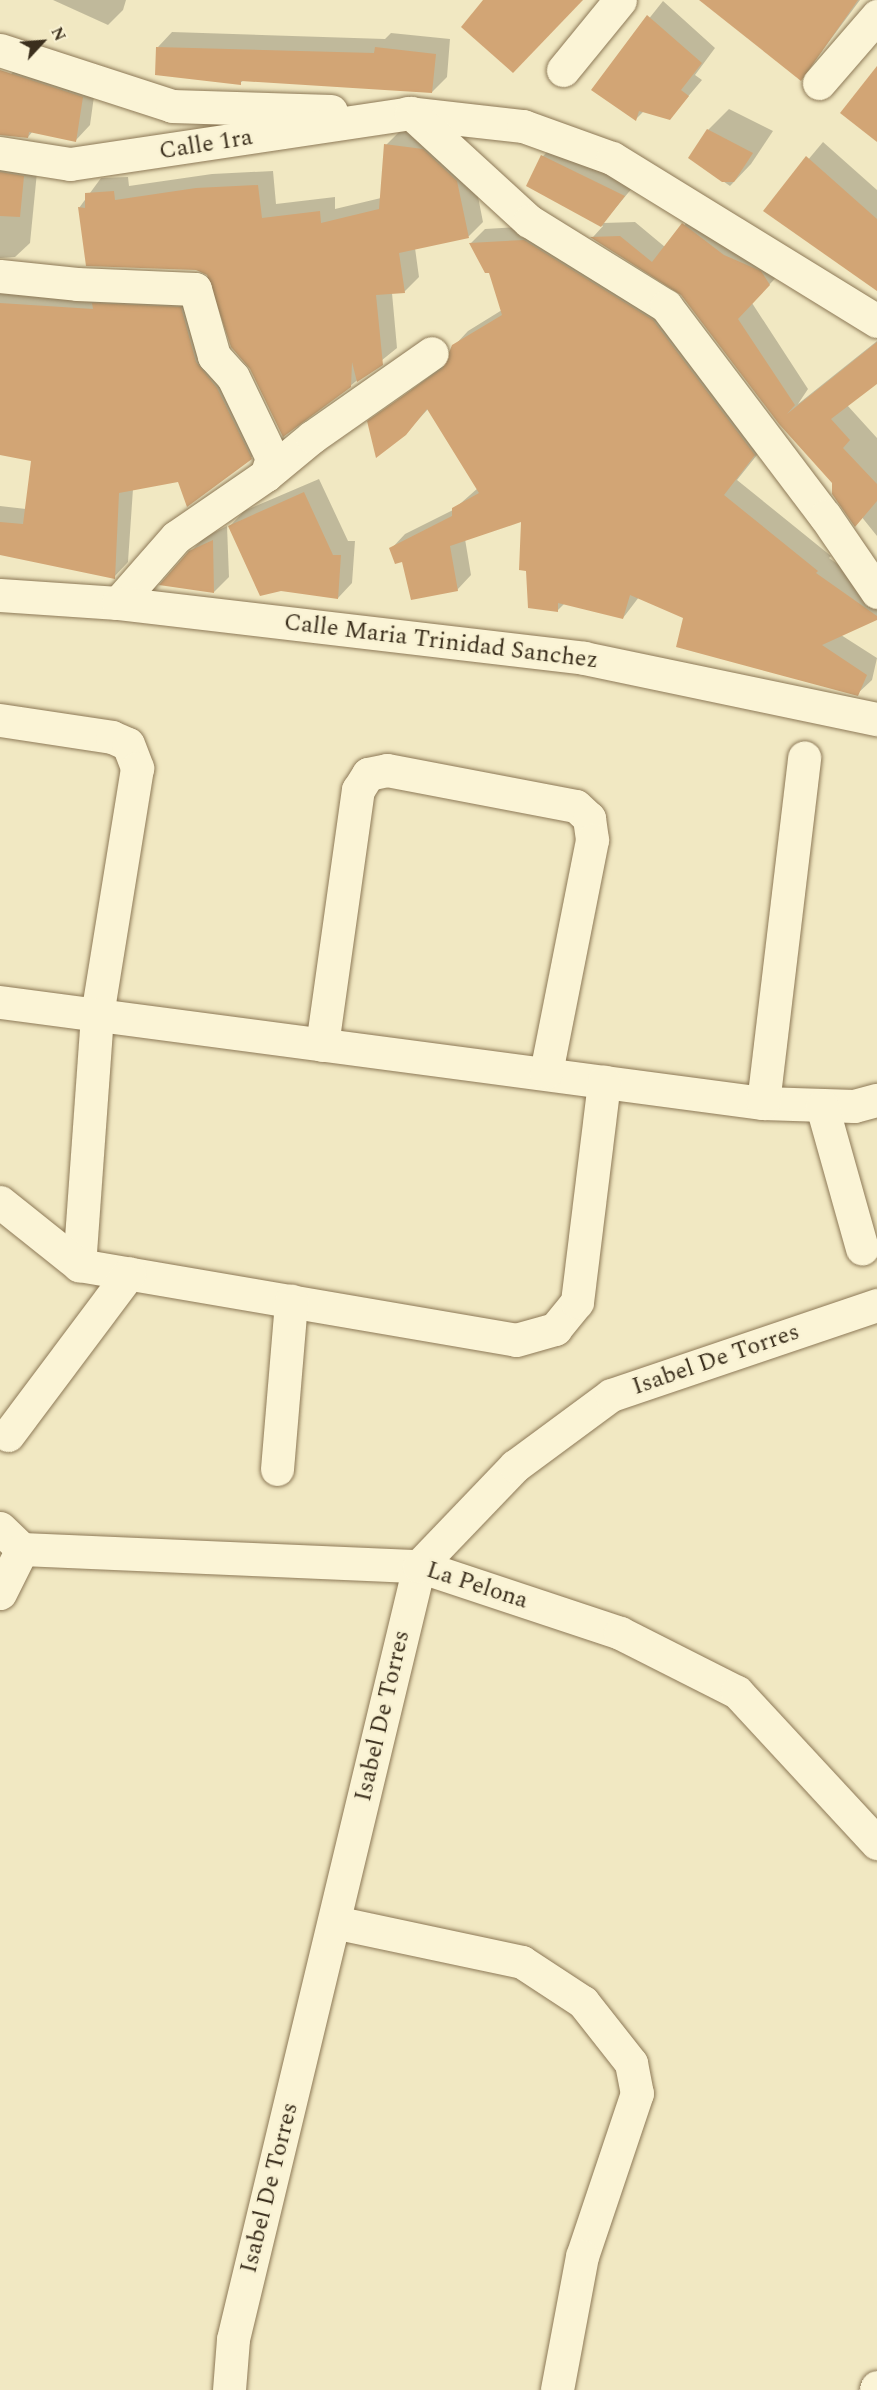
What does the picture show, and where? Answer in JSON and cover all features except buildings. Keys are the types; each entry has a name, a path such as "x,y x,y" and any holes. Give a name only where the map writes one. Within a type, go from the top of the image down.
{"street":[{"path":"563,70 620,0"},
{"path":"819,83 877,16"},
{"path":"0,50 172,106 411,113 523,126 612,158 877,321"},
{"path":"411,113 529,220 666,306 825,516 877,592"},
{"name":"Calle 1ra","path":"0,153 70,164 411,113"},
{"path":"0,276 77,284 195,289 214,356 233,377 272,458 266,476"},
{"path":"118,603 176,537 266,476 312,437 432,353"},
{"name":"Calle Maria Trinidad Sanchez","path":"0,595 118,603 584,658 877,719"},
{"path":"0,720 112,737 129,744 137,768 97,1015 79,1265"},
{"path":"763,1102 804,757"},
{"path":"322,1045 358,790 368,774 387,770 576,806 589,818 592,840 546,1072"},
{"path":"0,1002 763,1102 854,1106 877,1100"},
{"path":"0,1202 79,1265 516,1340 555,1329 577,1302 604,1082"},
{"path":"822,1106 862,1248"},
{"path":"8,1435 129,1273"},
{"path":"277,1469 291,1301"},
{"name":"Isabel De Torres","path":"229,2390 233,2338 419,1566 515,1466 612,1395 877,1305"},
{"path":"0,1593 11,1539"},
{"name":"La Pelona","path":"11,1539 419,1566 620,1633 737,1692 877,1844"},
{"path":"334,1922 522,1962 583,2002 631,2062 637,2093 582,2256 557,2390"}]}
